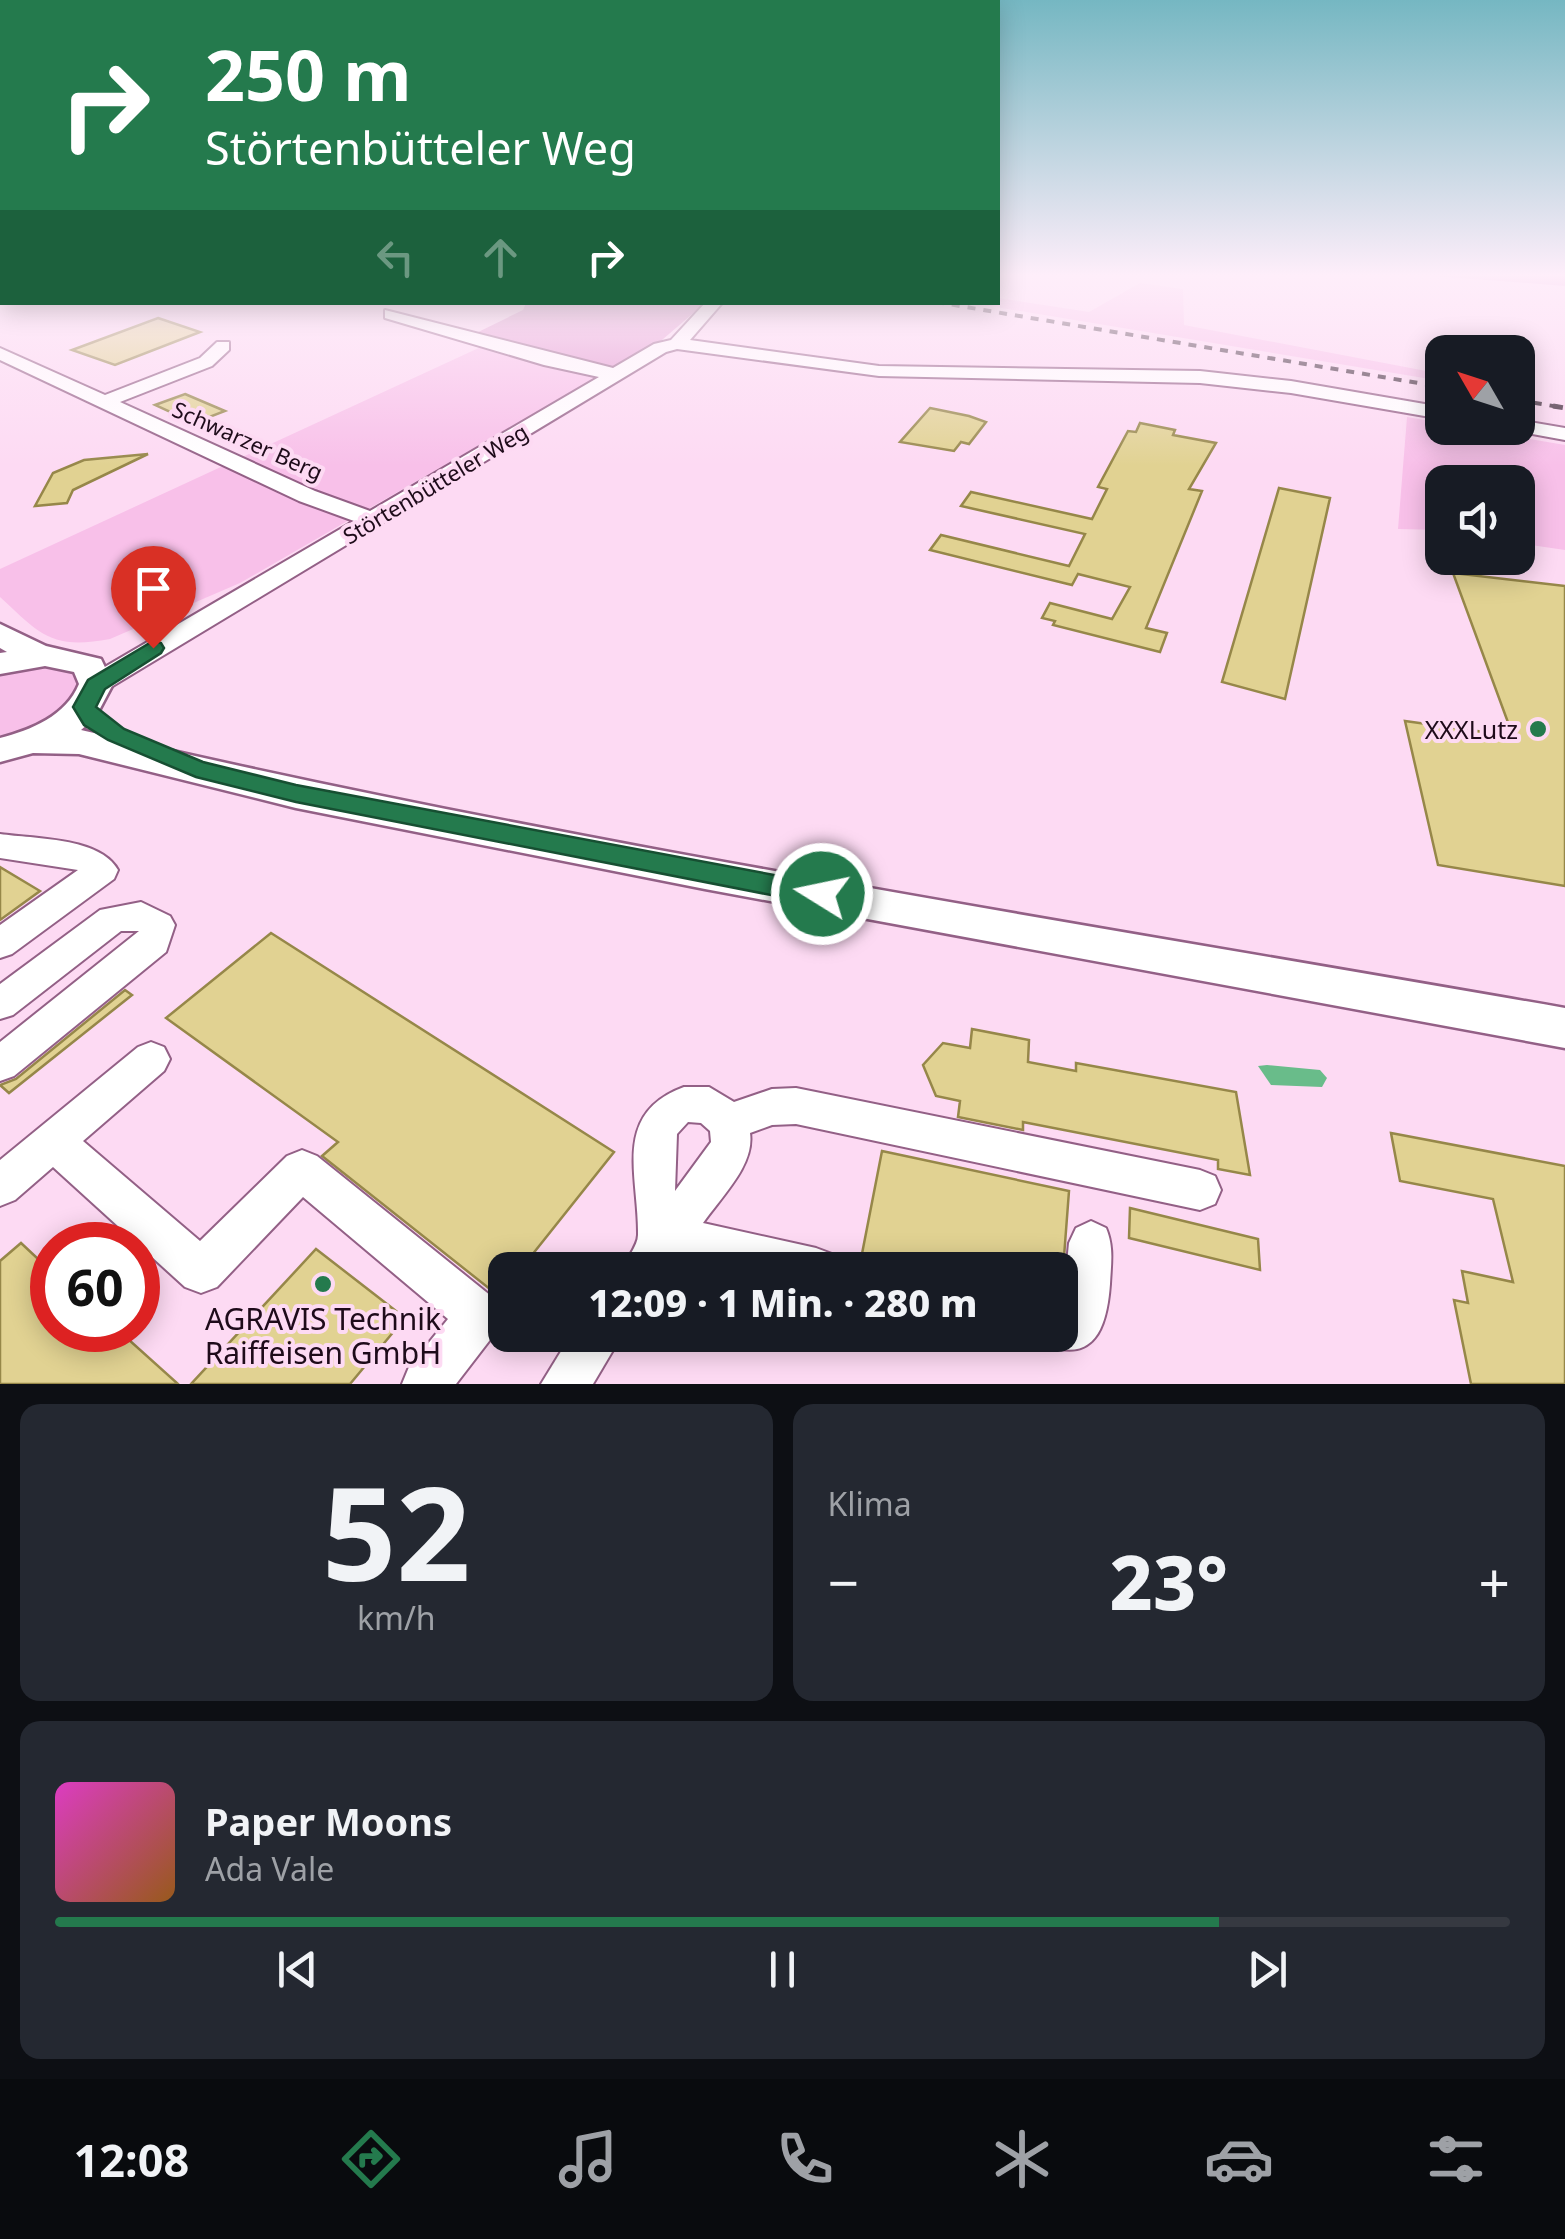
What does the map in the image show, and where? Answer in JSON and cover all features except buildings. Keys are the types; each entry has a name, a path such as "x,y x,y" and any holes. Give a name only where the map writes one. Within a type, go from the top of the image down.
{"main road":[{"path":"0,634 86,684 93,719 116,735 196,769"},
{"path":"0,664 39,656"},
{"path":"16,745 62,725 86,684"},
{"path":"16,745 79,742 296,794 706,873 1565,1028"}],"street":[{"path":"471,338 550,361 618,374"},
{"name":"Störtenbütteler Weg","path":"86,684 253,591 683,338"},
{"path":"677,344 879,371 1214,378 1425,410"},
{"name":"Schwarzer Berg","path":"103,402 206,362 223,346"},
{"name":"Schwarzer Berg","path":"0,353 307,496 373,520"},
{"path":"1535,429 1565,434"},
{"path":"0,846 85,858 102,870 0,944"},
{"path":"0,1004 112,919 140,915 158,925 154,942 0,1064"},
{"path":"0,1186 151,1059"},
{"path":"689,1103 710,1105 730,1122 732,1147 658,1250 653,1142 658,1124 666,1114 689,1103"},
{"path":"730,1122 772,1107 796,1106 1200,1190"},
{"path":"53,1142 201,1271 302,1170 480,1316 426,1384"},
{"path":"1078,1322 1085,1315 1091,1244"},
{"path":"565,1384 587,1352"}],"shaded area":[{"path":"477,338 665,338 615,369"},
{"path":"1180,338 1250,338 1425,371 1425,378"},
{"path":"483,346 597,377 240,583 110,639 74,642 48,636 0,597 0,569"},
{"path":"1407,417 1425,420 1425,445 1535,445 1535,440 1565,445 1565,550 1535,546 1535,465 1425,465 1425,530 1398,529"},
{"path":"65,664 84,681 66,714 0,742 0,670"},
{"path":"1258,1066 1320,1070 1327,1078 1322,1087 1271,1085"}],"railway":[{"path":"1148,338 1425,384"},
{"path":"1535,403 1565,408 1553,406"}],"place":[{"name":"XXXLutz","path":"1538,729"},
{"name":"AGRAVIS Technik Raiffeisen GmbH","path":"323,1284"}],"route":[{"path":"153,648 96,684 84,707 102,727 116,735 196,769 296,794 822,894"}]}
